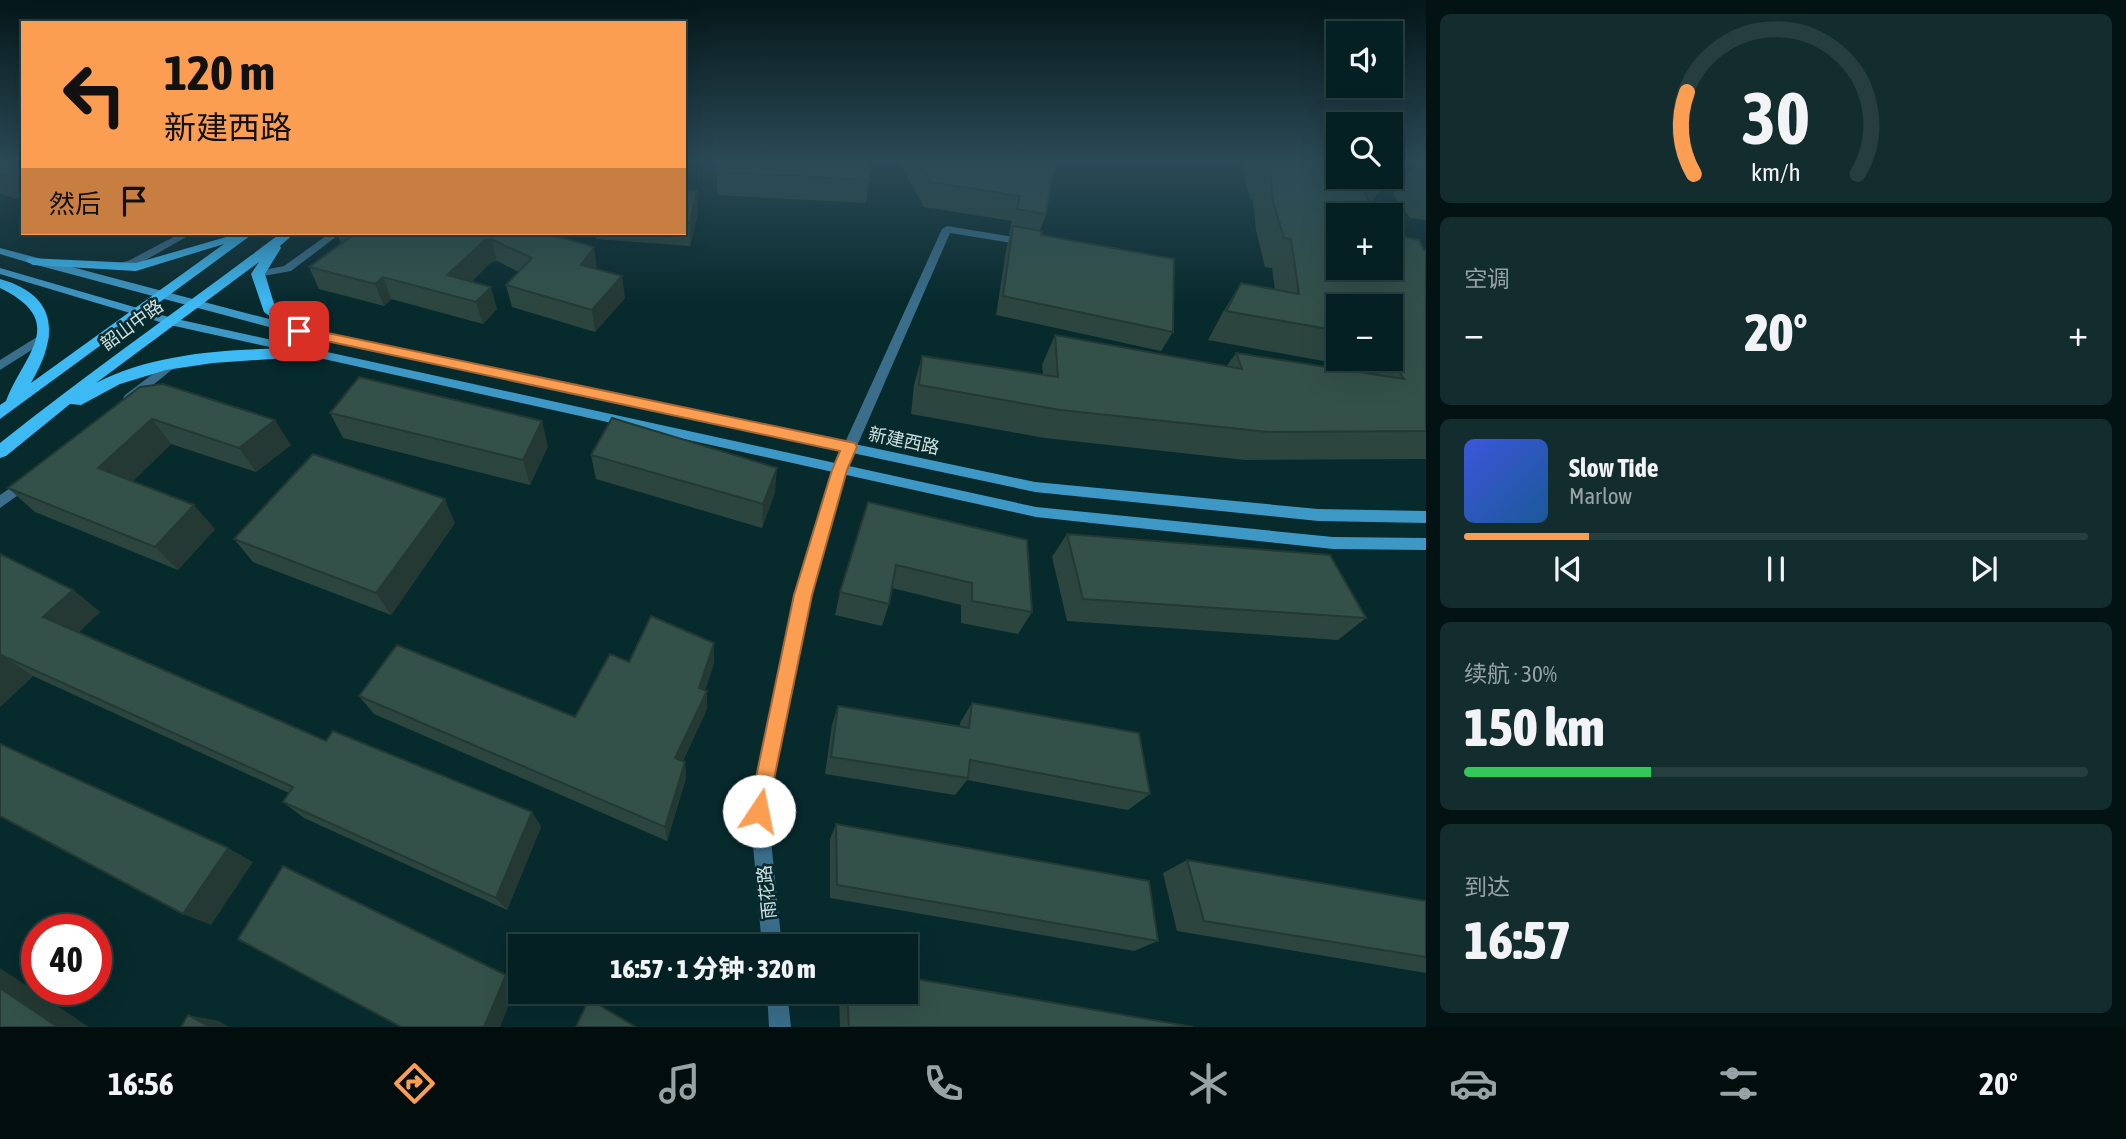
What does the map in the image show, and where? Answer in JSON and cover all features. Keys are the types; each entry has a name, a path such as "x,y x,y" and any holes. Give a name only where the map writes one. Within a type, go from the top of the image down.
{"main road":[{"path":"33,261 136,267 241,235"},
{"name":"韶山中路","path":"5,410 244,235"},
{"path":"285,235 258,274 269,309 299,331"},
{"name":"韶山中路","path":"0,452 93,377 196,304 285,235"},
{"name":"新建西路","path":"0,251 159,297 299,331 1035,487 1318,515 1426,517"},
{"path":"0,271 170,321 1036,512 1333,543 1426,544"},
{"path":"0,283 32,300 46,323 45,336 35,362 5,410"},
{"path":"36,423 118,378 223,355 309,353"}],"street":[{"name":"雨花路","path":"771,934 759,811 803,595 840,470 947,229 1037,245"},
{"path":"109,267 134,263 184,235"},
{"path":"258,274 287,269 333,235"},
{"path":"0,366 45,336"},
{"path":"117,408 170,365"},
{"path":"0,503 32,477"},
{"path":"778,1004 780,1027"}],"building":[{"path":"686,208 693,208 690,223 686,223"},
{"path":"1017,208 1047,208 1046,214"},
{"path":"1275,208 1326,208 1326,280 1403,280 1403,237 1419,240 1426,250 1426,431 1268,432 1060,410 919,385 922,356 1058,377 1055,335 1242,369 1236,353 1326,367 1326,371 1352,371 1404,379 1398,371 1403,371 1403,294 1326,294 1326,329 1226,311 1241,283 1299,294 1291,239 1284,238"},
{"path":"1013,226 1042,231 1041,235 1174,259 1173,332 1003,296"},
{"path":"353,235 553,235 594,247 581,265 622,276 592,310 506,285 532,258 491,239 485,240 447,275 491,287 476,302 383,277 375,284 309,267"},
{"path":"359,377 542,421 523,460 330,413"},
{"path":"163,384 275,420 239,448 152,419 98,468 194,505 155,547 8,488 140,387"},
{"path":"612,418 777,468 763,504 591,455"},
{"path":"313,454 445,499 376,593 234,539"},
{"path":"868,502 1027,540 1032,612 972,601 972,583 896,565 889,604 840,592"},
{"path":"1067,534 1330,555 1366,618 1083,599"},
{"path":"0,554 73,590 43,617 326,741 333,731 532,812 496,898 283,802 293,787 0,656"},
{"path":"651,616 714,643 699,688 707,691 675,758 685,762 665,827 359,696 397,645 575,717 610,654 629,662"},
{"path":"972,703 1139,733 1150,794 970,760 968,778 831,757 838,706 969,728"},
{"path":"0,744 228,848 183,914 0,816"},
{"path":"836,824 1149,881 1158,941 837,885"},
{"path":"1187,860 1426,901 1426,957 1204,921"},
{"path":"283,866 506,975 484,1027 401,1027 238,939"},
{"path":"918,979 1193,1027 849,1027 848,1004 918,1004"},
{"path":"0,988 21,1002 21,1005 25,1005 58,1027 0,1027"},
{"path":"587,1004 597,1004 636,1027 576,1027"},
{"path":"188,1015 210,1027 181,1027"}],"route":[{"path":"299,331 849,447 803,595 759,811"}]}
